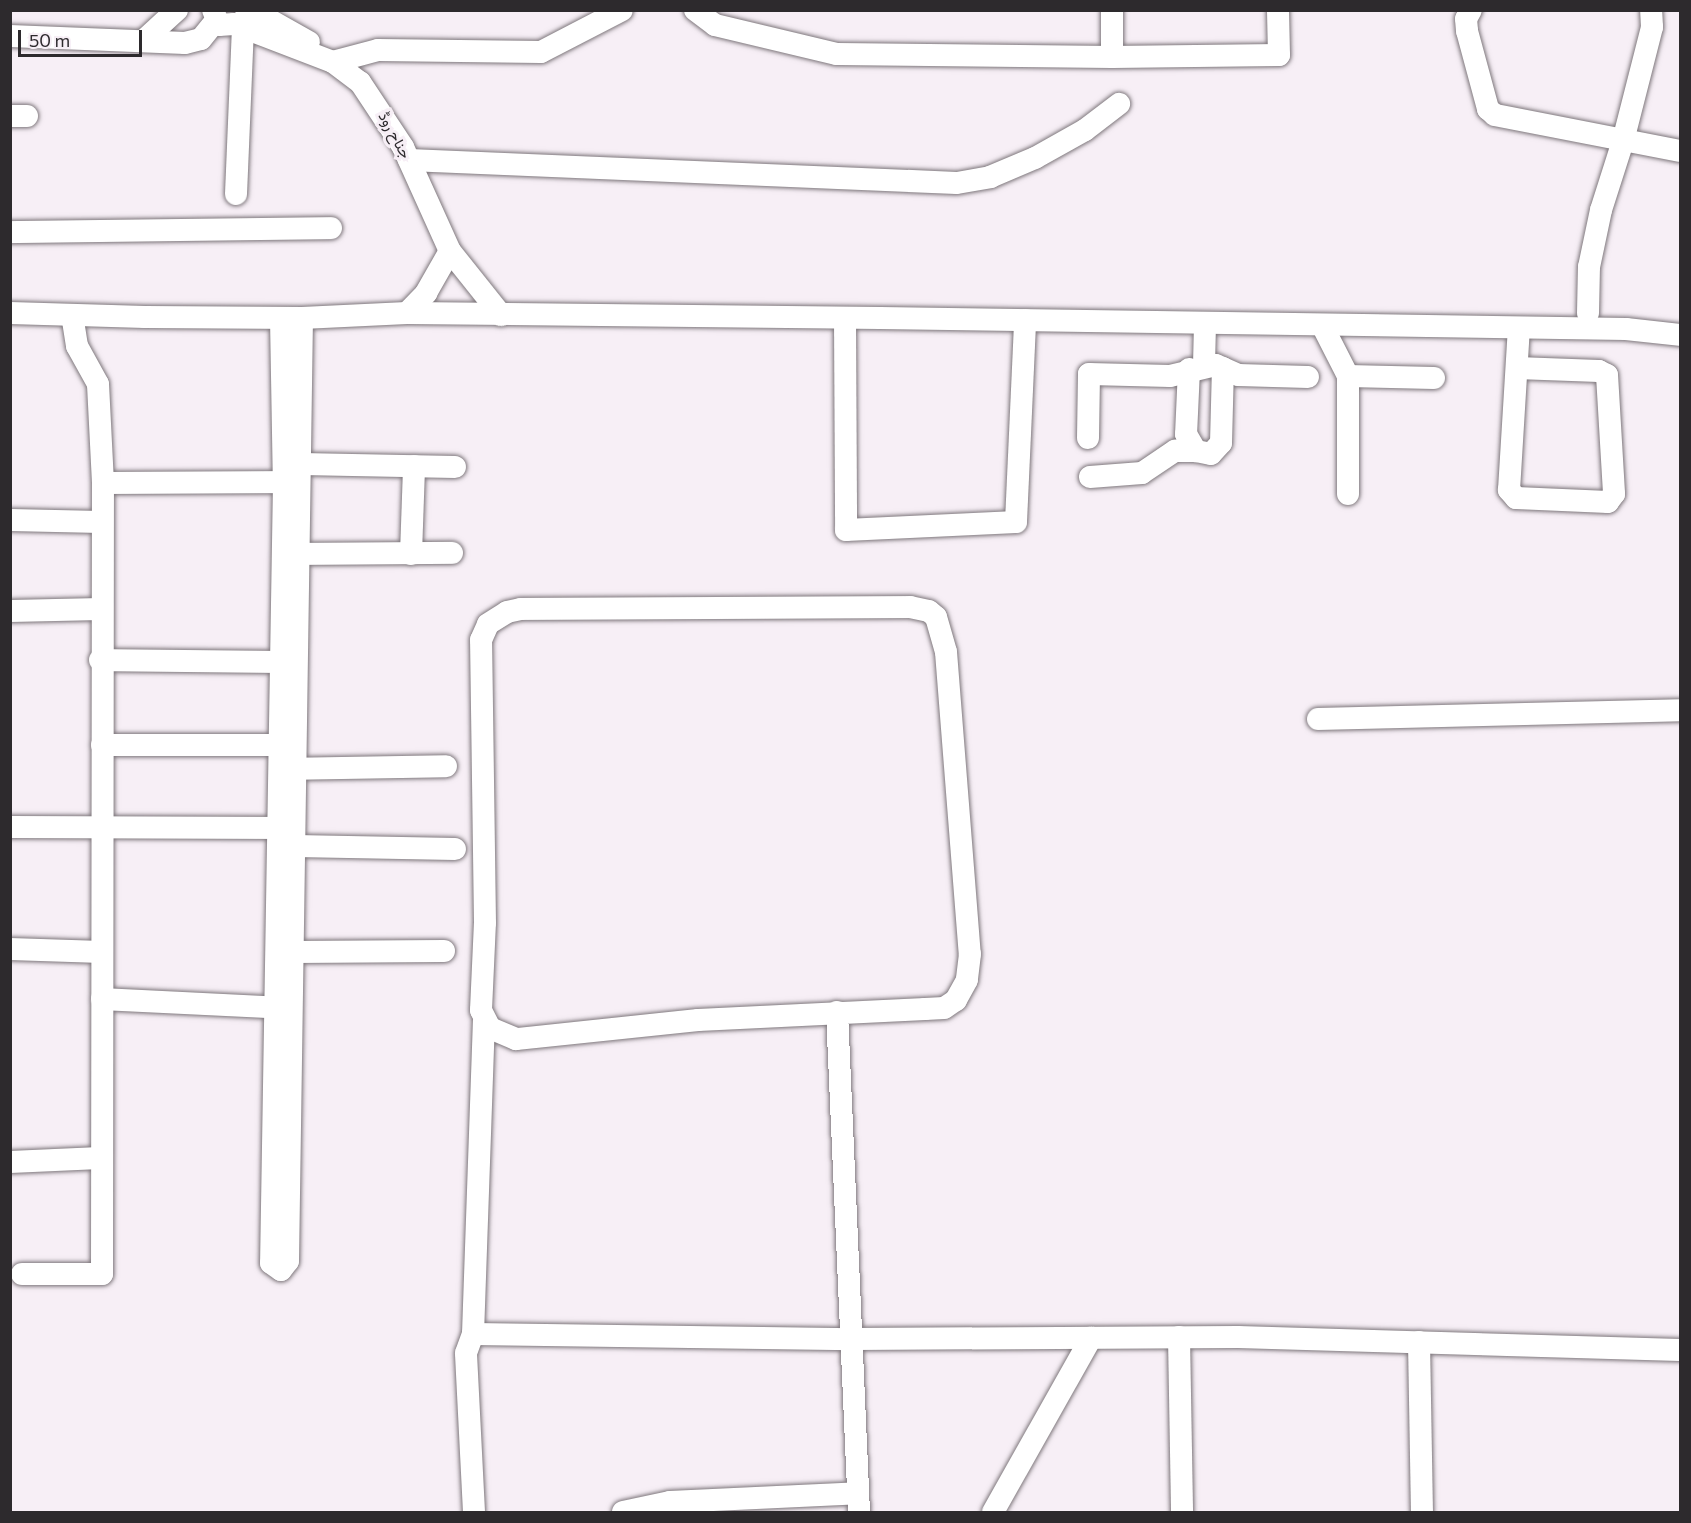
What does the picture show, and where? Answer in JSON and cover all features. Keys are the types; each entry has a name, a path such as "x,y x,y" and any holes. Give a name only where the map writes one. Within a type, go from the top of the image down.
{"street":[{"path":"143,41 177,10"},
{"path":"333,62 378,50 541,52 622,10"},
{"path":"695,10 715,26 837,54 1112,57 1279,55 1278,10"},
{"path":"1112,10 1112,57"},
{"path":"1471,10 1466,19 1467,31 1488,109 1495,115 1680,151"},
{"path":"1588,313 1589,267 1601,210 1623,141 1652,27 1651,10"},
{"path":"10,36 143,41 201,39 232,18"},
{"path":"232,18 236,194"},
{"name":"جناح روڈ","path":"232,18 302,38 360,82 382,109 410,160 450,251 501,315"},
{"path":"410,160 957,183 990,177 1035,158 1085,130 1119,104"},
{"path":"10,232 331,228"},
{"path":"407,313 426,293 450,251"},
{"path":"10,313 292,318 407,313 1025,320 1626,329 1680,336"},
{"path":"22,1274 102,1274 100,1158 103,825 100,660 103,483 98,384 77,346 72,315"},
{"path":"290,661 300,554 295,476 292,318"},
{"path":"845,318 846,530 1016,522 1025,320"},
{"path":"1090,477 1142,473 1174,451 1211,454 1221,443 1205,368 1204,323"},
{"path":"1322,325 1348,376 1348,494"},
{"path":"1517,368 1599,371 1607,375 1614,494 1608,502 1512,496 1509,490 1519,328"},
{"path":"1196,451 1189,445 1185,427 1205,368"},
{"path":"1088,438 1089,374 1170,376 1205,368 1238,375 1308,377"},
{"path":"1348,376 1434,378"},
{"path":"103,483 295,476 414,466 455,467"},
{"path":"411,554 414,466"},
{"path":"289,834 284,1006 271,1263 281,1269 288,1261 284,1006 294,952 287,769 295,476"},
{"path":"10,520 101,522"},
{"path":"300,554 452,554"},
{"path":"474,1512 466,1353 473,1334 484,1021 481,1010 485,923 481,648 488,624 507,612 521,609 910,607 929,611 940,624 946,652 970,954 967,980 956,1000 944,1008 698,1020 516,1040 497,1033 484,1021"},
{"path":"10,611 101,609"},
{"path":"100,660 290,661"},
{"path":"1318,719 1680,710"},
{"path":"102,745 288,745"},
{"path":"287,769 446,766"},
{"path":"10,827 103,825 289,834 455,849"},
{"path":"10,949 102,952"},
{"path":"294,952 444,951"},
{"path":"102,999 284,1006"},
{"path":"623,1512 669,1502 859,1503 837,1012"},
{"path":"10,1162 100,1158"},
{"path":"473,1334 853,1339 1179,1337 1680,1350"},
{"path":"1179,1337 1182,1512"},
{"path":"993,1512 1091,1338"},
{"path":"1419,1342 1422,1512"}]}
